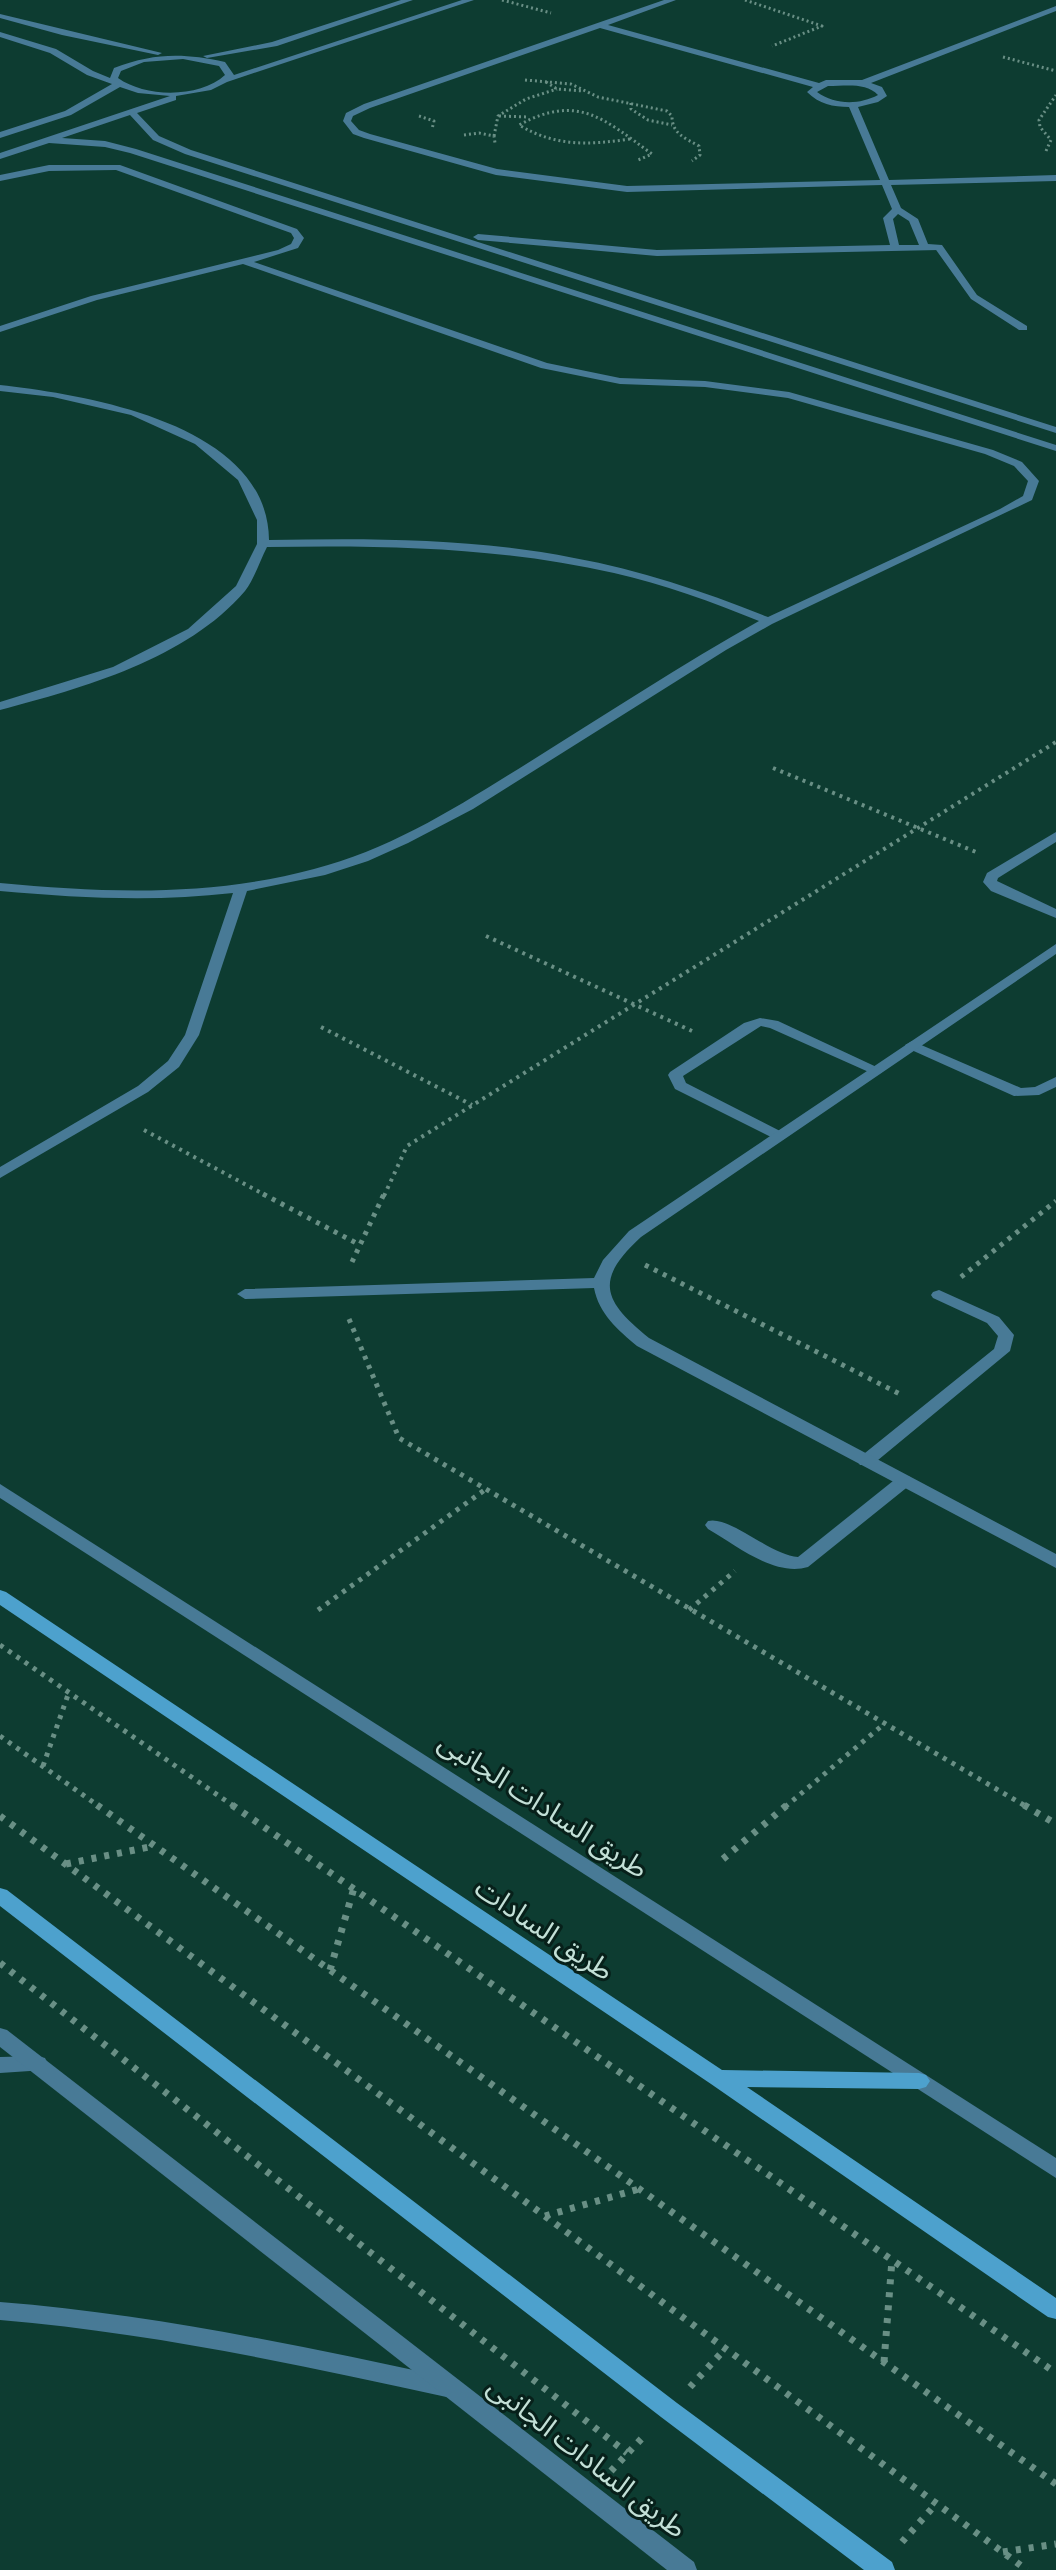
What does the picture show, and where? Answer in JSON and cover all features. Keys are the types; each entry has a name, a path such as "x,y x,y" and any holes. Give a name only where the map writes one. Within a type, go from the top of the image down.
{"main road":[{"name":"طريق السادات","path":"0,1596 718,2078 1056,2310"},
{"path":"0,1895 656,2400 881,2569"},
{"path":"718,2078 919,2081"}],"street":[{"path":"195,58 274,44 409,0"},
{"path":"0,156 470,0"},
{"path":"672,0 354,112 347,121 356,132 468,165 527,178 666,190 1056,178"},
{"path":"863,83 1056,8"},
{"path":"0,16 62,33 222,64 230,75 227,80"},
{"path":"600,25 819,86 863,83 879,89 883,96 872,102 852,104 820,100 811,92 819,86"},
{"path":"0,34 53,51 90,73 141,92 192,92"},
{"path":"118,84 114,75 123,66 143,60 183,57"},
{"path":"0,135 68,113 118,84"},
{"path":"852,104 897,210 913,219 925,248"},
{"path":"132,112 156,138 188,152 1056,430"},
{"path":"49,140 105,144 163,160 1056,448"},
{"path":"163,160 188,152"},
{"path":"0,178 49,168 117,167 294,231 299,238 295,246 281,252 94,298 0,329"},
{"path":"895,248 888,218 897,210"},
{"path":"441,233 629,252 939,247 980,303 1023,328"},
{"path":"0,887 44,892 174,894 241,888 298,877 363,858 426,830 768,621 1028,498 1034,481 1018,464 989,452 814,401 748,388 620,381 545,366 246,262"},
{"path":"0,388 53,394 134,413 199,442 243,478 263,520 263,544 241,588 192,632 117,670 0,706"},
{"path":"263,544 442,544 531,554 643,577 696,593 768,621"},
{"path":"1056,836 992,876 992,885 1056,914"},
{"path":"0,1173 143,1089 174,1064 192,1035 241,888"},
{"path":"1054,951 912,1045 616,1250 604,1265 601,1283 605,1304 619,1324 643,1342 1056,1562"},
{"path":"779,1136 676,1083 678,1072 754,1023 767,1022 876,1070"},
{"path":"912,1045 1019,1093 1039,1091 1056,1081"},
{"path":"245,1294 601,1283"},
{"path":"866,1461 1002,1351 1006,1344 1006,1335 993,1320 939,1295"},
{"path":"714,1525 782,1562 802,1563 904,1481"},
{"name":"طريق السادات الجانبى","path":"0,1490 1056,2169"},
{"name":"طريق السادات الجانبى","path":"0,2036 685,2570"},
{"path":"0,2065 38,2064"},
{"path":"0,2311 76,2316 230,2342 453,2389"}],"path":[{"path":"730,61 822,26 745,0"},
{"path":"479,67 546,82 571,84 598,97 667,111 672,116 672,125 677,133 696,143 701,150 694,160 683,165"},
{"path":"546,82 557,89"},
{"path":"501,146 496,144 494,136 498,116 526,99 557,89 584,91"},
{"path":"1044,156 1051,140 1040,127 1039,120 1056,95"},
{"path":"631,103 631,109 639,116 672,125"},
{"path":"498,116 529,117 551,110 585,111 603,117 652,154 633,161"},
{"path":"354,112 431,119 435,124 432,134"},
{"path":"529,117 519,125 543,139 565,145 584,146 630,139"},
{"path":"454,137 479,133 494,136"},
{"path":"1056,742 407,1146 338,1291 399,1438 1056,1824"},
{"path":"773,768 1008,865"},
{"path":"486,936 721,1044"},
{"path":"321,1027 473,1105"},
{"path":"144,1130 360,1245"},
{"path":"939,1295 1056,1201"},
{"path":"616,1250 930,1409"},
{"path":"318,1610 486,1489"},
{"path":"689,1610 760,1550"},
{"path":"0,1645 1056,2373"},
{"path":"43,1766 69,1692"},
{"path":"723,1859 884,1724"},
{"path":"0,1736 1056,2484"},
{"path":"0,1816 1027,2570"},
{"path":"65,1864 156,1846"},
{"path":"330,1970 354,1888"},
{"path":"0,1963 627,2453"},
{"path":"544,2216 639,2189"},
{"path":"884,2363 893,2259"},
{"path":"881,2569 936,2504"},
{"path":"1002,2552 1056,2544"}]}
